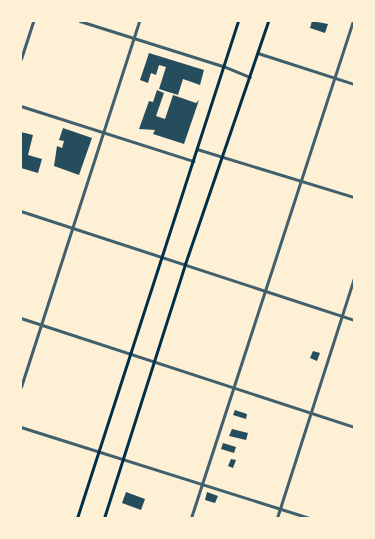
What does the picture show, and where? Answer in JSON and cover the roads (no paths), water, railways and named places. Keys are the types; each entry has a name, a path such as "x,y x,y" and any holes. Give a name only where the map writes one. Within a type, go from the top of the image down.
{"main road":[{"path":"76,518 131,354 238,21"},
{"path":"104,518 185,264 268,21"}],"street":[{"path":"21,59 33,21"},
{"path":"80,21 223,66 250,77"},
{"path":"21,387 140,21"},
{"path":"191,518 353,21"},
{"path":"258,53 354,84"},
{"path":"21,106 193,161"},
{"path":"197,149 354,197"},
{"path":"21,211 354,320"},
{"path":"277,518 354,278"},
{"path":"21,318 354,427"},
{"path":"21,427 309,518"}]}
